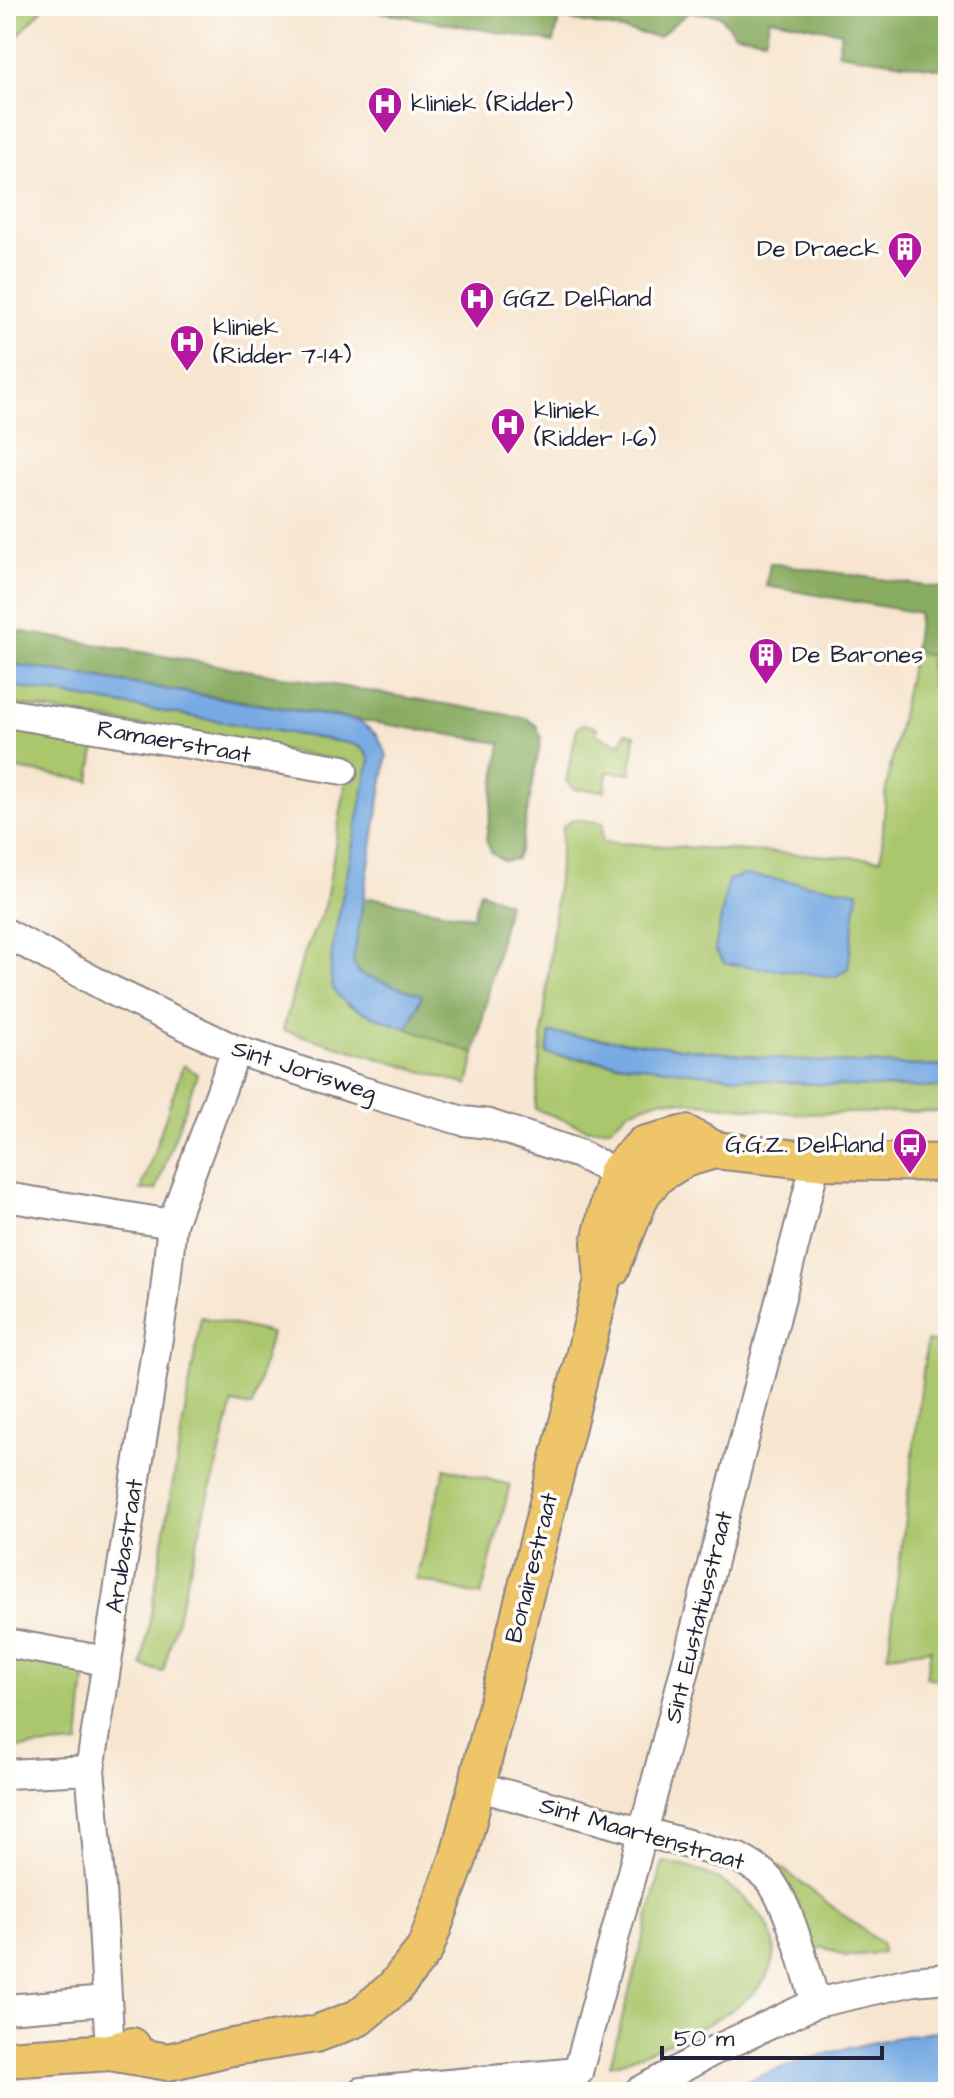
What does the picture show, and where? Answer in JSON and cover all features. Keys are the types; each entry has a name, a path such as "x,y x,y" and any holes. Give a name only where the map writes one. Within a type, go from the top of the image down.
{"main road":[{"path":"629,1183 643,1145 686,1134 715,1150 816,1161 948,1163"},
{"name":"Bonairestraat","path":"6,2059 110,2052 169,2037 227,2048 316,2034 358,2018 394,1988 425,1949 459,1856 603,1280 600,1243 629,1183"}],"street":[{"name":"Ramaerstraat","path":"6,713 343,770"},
{"name":"Sint Jorisweg","path":"6,933 111,990 236,1050 381,1097 463,1121 489,1124 579,1154 629,1183"},
{"name":"Arubastraat","path":"110,2052 90,1770 164,1300 172,1224 236,1050"},
{"name":"Sint Eustatiusstraat","path":"583,2082 643,1833 816,1161"},
{"path":"6,1197 172,1224"},
{"path":"6,1643 107,1661"},
{"path":"6,1774 90,1770"},
{"name":"Sint Maartenstraat","path":"476,1786 739,1858 759,1869 773,1884 816,2003"},
{"path":"638,2092 713,2051 816,2003 914,1981 948,1978"},
{"path":"6,2009 107,2001"},
{"path":"361,2092 583,2082"}],"green space":[{"path":"6,6 45,6 6,49"},
{"path":"347,6 948,6 948,70 838,53 841,32 770,18 765,39 735,34 719,15 689,12 658,37 559,18 554,42"},
{"path":"770,563 948,589 948,690 931,686 929,655 914,651 919,613 766,586"},
{"path":"6,629 526,718 537,726 541,739 516,859 504,861 491,852 486,839 501,743 6,663"},
{"path":"914,651 929,655 931,685 948,690 948,1067 787,1060 550,1033 547,1054 773,1081 843,1086 948,1087 948,1111 801,1114 663,1099 629,1111 610,1128 588,1129 535,1109 563,826 574,819 603,823 602,842 881,859 886,789"},
{"path":"6,685 353,744 363,749 370,759 333,944 347,1005 475,1054 468,1085 283,1030 303,956 325,906 349,762 6,703"},
{"path":"583,724 597,727 596,735 621,744 626,732 635,735 631,773 607,772 605,791 574,789 566,781 577,728"},
{"path":"17,729 96,742 90,781 11,768"},
{"path":"480,891 508,903 475,1054 408,1029 422,995 359,974 353,962 363,899 375,898 473,917"},
{"path":"183,1065 197,1074 156,1190 141,1190"},
{"path":"201,1317 271,1333 252,1407 233,1403 163,1672 142,1666"},
{"path":"927,1341 948,1345 948,1585 944,1610 948,1611 948,1682 926,1677 931,1649 888,1655"},
{"path":"445,1468 510,1485 481,1596 416,1579"},
{"path":"6,1654 69,1665 85,1676 79,1744 6,1749"},
{"path":"663,1862 703,1872 727,1885 748,1902 758,1912 773,1940 772,1965 758,1988 735,2007 677,2039 610,2065"},
{"path":"775,1863 882,1944 882,1953 845,1956 823,1947 815,1950 793,1894"}],"water":[{"path":"6,663 359,721 377,735 387,755 353,962 359,974 422,995 408,1029 347,1003 334,990 331,979 333,944 370,759 363,749 353,744 6,685"},
{"path":"745,875 858,891 848,968 835,977 724,963 715,950 728,880"},
{"path":"550,1033 787,1060 948,1067 948,1087 797,1083 547,1054"},
{"path":"948,2029 948,2092 722,2092 832,2052"}],"place":[{"name":"kliniek (Ridder)","path":"385,135"},
{"name":"De Draeck","path":"905,280"},
{"name":"GGZ Delfland","path":"477,330"},
{"name":"kliniek (Ridder 7-14)","path":"187,373"},
{"name":"kliniek (Ridder 1-6)","path":"508,456"},
{"name":"De Barones","path":"766,686"},
{"name":"G.G.Z. Delfland","path":"910,1176"}]}
